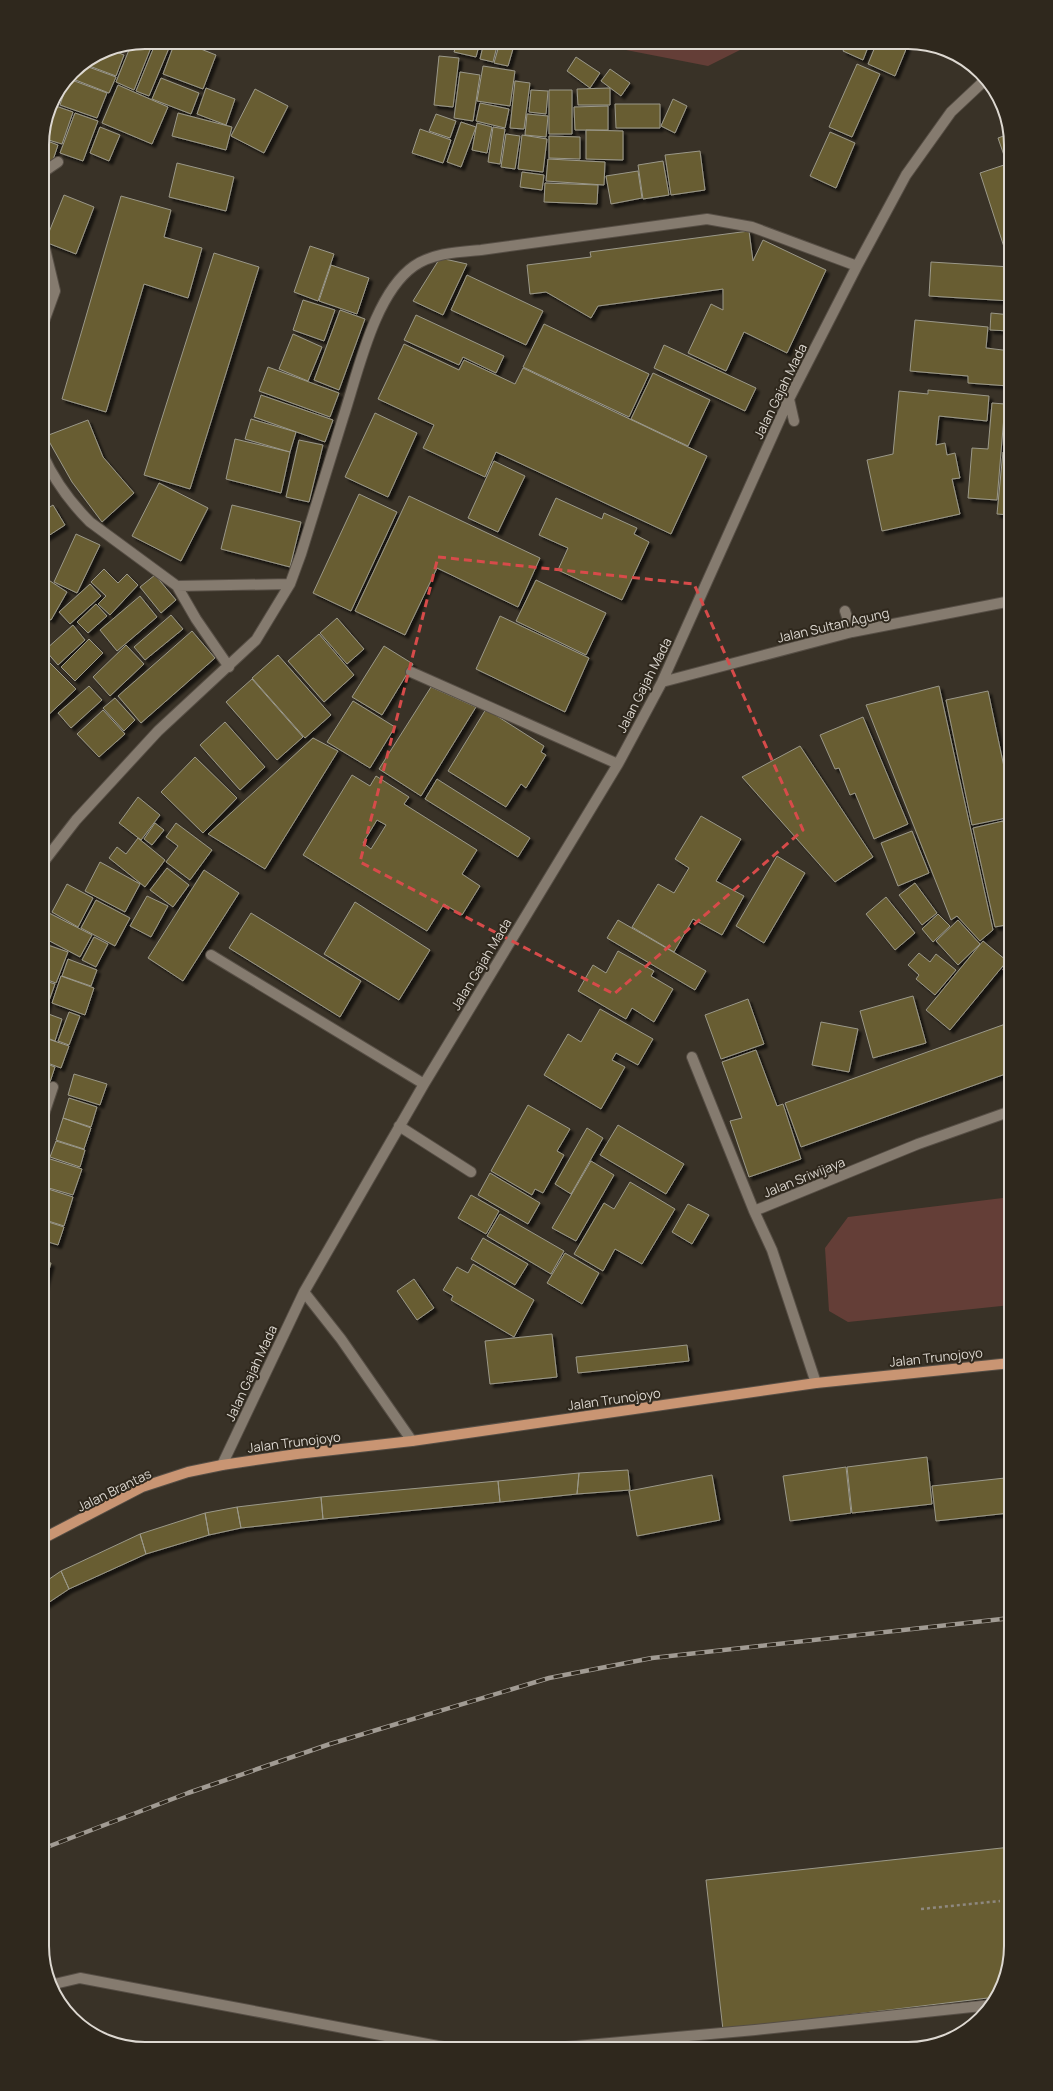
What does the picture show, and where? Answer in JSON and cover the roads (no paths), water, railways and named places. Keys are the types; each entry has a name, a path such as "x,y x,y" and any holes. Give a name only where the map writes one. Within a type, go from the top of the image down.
{"main road":[{"name":"Jalan Trunojoyo","path":"222,1465 297,1454 412,1441 816,1383 1004,1364"},
{"name":"Jalan Brantas","path":"49,1535 142,1488 188,1472 222,1465"}],"street":[{"name":"Jalan Gajah Mada","path":"222,1465 304,1292 399,1126 618,764 662,682 789,400 857,266 906,175 951,112 981,84"},
{"path":"49,168 58,162"},
{"path":"49,855 76,820 158,730 229,667 256,640 290,584 363,353 390,292 404,275 415,266 446,253 481,250 707,219 752,227 857,266"},
{"path":"49,266 55,291 49,308"},
{"path":"789,400 794,421"},
{"path":"49,466 56,479 78,510 90,522 177,586 196,619 229,667"},
{"path":"177,586 290,584"},
{"name":"Jalan Sultan Agung","path":"662,682 852,632 1004,602"},
{"path":"845,611 852,632"},
{"path":"411,672 618,764"},
{"path":"211,955 424,1084"},
{"path":"692,1057 754,1211"},
{"path":"49,1099 53,1087"},
{"name":"Jalan Sriwijaya","path":"816,1383 772,1250 754,1211 918,1144 1004,1114"},
{"path":"399,1126 471,1172"},
{"path":"304,1292 341,1339 412,1441"},
{"path":"56,1984 80,1978 417,2042"},
{"path":"621,2042 982,2007"}],"railway":[{"path":"49,1846 188,1793 330,1744 549,1678 652,1658 1004,1619"}]}
